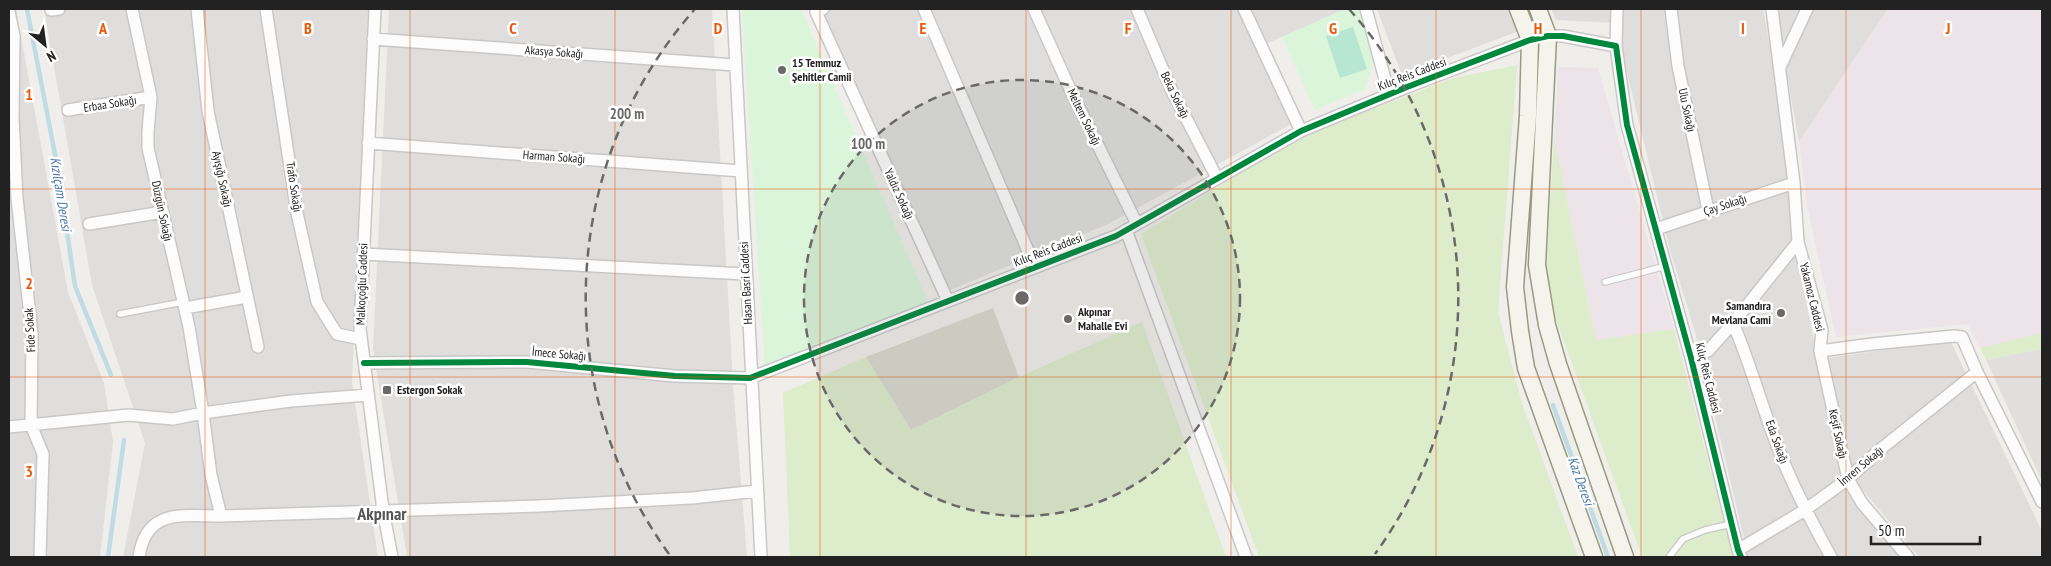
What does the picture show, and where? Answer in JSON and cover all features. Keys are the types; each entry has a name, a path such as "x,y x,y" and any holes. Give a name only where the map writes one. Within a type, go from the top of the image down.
{"main road":[{"path":"1518,9 1530,40 1528,116 1515,287 1520,331 1526,368 1594,557"},
{"path":"1538,9 1548,36 1538,266 1547,325 1558,364 1625,557"}],"street":[{"name":"Düzgün Sokağı","path":"132,9 151,97 148,148 184,305 203,413 211,475 221,516"},
{"name":"Ayışığı Sokağı","path":"197,9 208,111 258,347"},
{"name":"Trafo Sokağı","path":"266,9 298,214 317,302 337,334 361,339"},
{"name":"Malkoçoğlu Caddesi","path":"375,9 360,329 383,510 392,557"},
{"name":"Hasan Basri Caddesi","path":"733,9 750,378 761,557"},
{"path":"924,9 1035,267"},
{"name":"Meltem Sokağı","path":"1034,9 1069,87 1137,224"},
{"name":"Beka Sokağı","path":"1136,9 1172,91 1217,178"},
{"path":"1244,9 1301,131"},
{"path":"1366,9 1389,94"},
{"path":"1616,46 1617,9"},
{"name":"Ulu Sokağı","path":"1671,9 1678,66 1708,210"},
{"name":"Yakamoz Caddesi","path":"1772,9 1794,183 1798,242 1822,330 1820,352"},
{"path":"1780,68 1807,9"},
{"name":"Yaldız Sokağı","path":"818,10 948,301"},
{"name":"Fide Sokak","path":"9,11 14,36 11,119 17,198 32,334 30,425 43,454 40,557"},
{"name":"Kılıç Reis Caddesi","path":"750,378 1116,236 1301,131 1389,94 1530,40 1548,36 1563,36 1616,46 1627,125 1691,358 1739,554"},
{"name":"Akasya Sokağı","path":"373,39 736,65"},
{"name":"Erbaa Sokağı","path":"68,110 151,97"},
{"name":"Harman Sokağı","path":"368,143 740,171"},
{"name":"Çay Sokağı","path":"1656,229 1708,210 1794,183"},
{"path":"89,224 163,212"},
{"path":"1126,230 1246,557"},
{"path":"1691,358 1708,351 1798,242"},
{"path":"363,254 745,274"},
{"path":"184,305 247,296"},
{"name":"Eda Sokağı","path":"1733,323 1750,363 1779,450 1805,510 1831,557"},
{"path":"1820,352 1872,344 1954,336 1962,337 1977,372 2042,502"},
{"name":"Keşif Sokağı","path":"1820,352 1848,479 1862,503 1908,557"},
{"name":"İmece Sokağı","path":"364,363 527,362 675,376 750,378"},
{"name":"İmren Sokağı","path":"1739,554 1848,479 1882,448 1977,372"},
{"path":"9,427 128,416 173,419 291,401 368,395"},
{"path":"139,557 144,536 160,520 173,516 540,506 692,498 757,491"}],"lane":[{"path":"1605,282 1666,266"},
{"path":"120,314 184,305"},
{"path":"1669,557 1683,539 1706,530 1731,524"}],"shaded area":[{"path":"9,9 16,9 68,292 104,383 113,442 100,557 9,557"},
{"path":"44,9 368,9 352,382 378,557 123,557 145,443 92,285"},
{"path":"389,9 712,9 733,384 747,557 407,557 373,350"},
{"path":"818,9 1345,9 1264,45 1299,120 1108,224 948,291"},
{"path":"1377,9 1509,9 1519,31 1402,75"},
{"path":"1551,9 1763,9 1782,113 1792,230 1843,487 1903,557 1733,557 1747,551 1695,332 1670,250 1615,23 1556,20"},
{"path":"1775,9 1888,9 1799,142"},
{"path":"1888,9 2042,9 2042,333 1980,348 1968,324 1836,337 1807,206 1799,142"},
{"path":"1558,67 1598,68 1674,329 1596,340 1554,138"},
{"path":"993,308 1019,377 911,430 866,357"},
{"path":"1950,340 2042,531 2042,557 1919,557 1852,477 1828,358"},
{"path":"2042,349 2042,481 1986,360"}],"green space":[{"path":"742,9 801,9 928,302 765,367"},
{"path":"1345,9 1360,9 1373,61 1365,89 1315,110 1282,37"},
{"path":"1353,27 1367,69 1340,78 1326,36"},
{"path":"1517,65 1498,312 1522,403 1578,557 1259,557 1141,234 1301,136 1454,78"},
{"path":"1554,138 1596,340 1674,329 1733,557 1642,557 1545,289"},
{"path":"1142,322 1226,557 790,557 783,393 866,357 911,430 1019,377"},
{"path":"2042,333 2042,349 1986,360 1980,348"}],"waterway":[{"name":"Kızılçam Deresi","path":"27,9 58,170 75,286 111,375"},
{"name":"Kaz Deresi","path":"1553,405 1608,557"},
{"name":"Kızılçam Deresi","path":"108,557 124,440"}],"cycle path":[{"path":"364,363 527,362 675,376 750,378 1116,236 1301,131 1407,87 1530,40 1548,36 1563,36 1616,46 1627,125 1691,358 1741,557"}],"place":[{"name":"15 Temmuz Şehitler Camii","path":"782,70"},
{"name":"Samandıra Mevlana Cami","path":"1781,313"},
{"name":"Akpınar Mahalle Evi","path":"1068,319"},
{"name":"Estergon Sokak","path":"387,390"}],"district":[{"name":"Akpınar","path":"382,514"}]}
